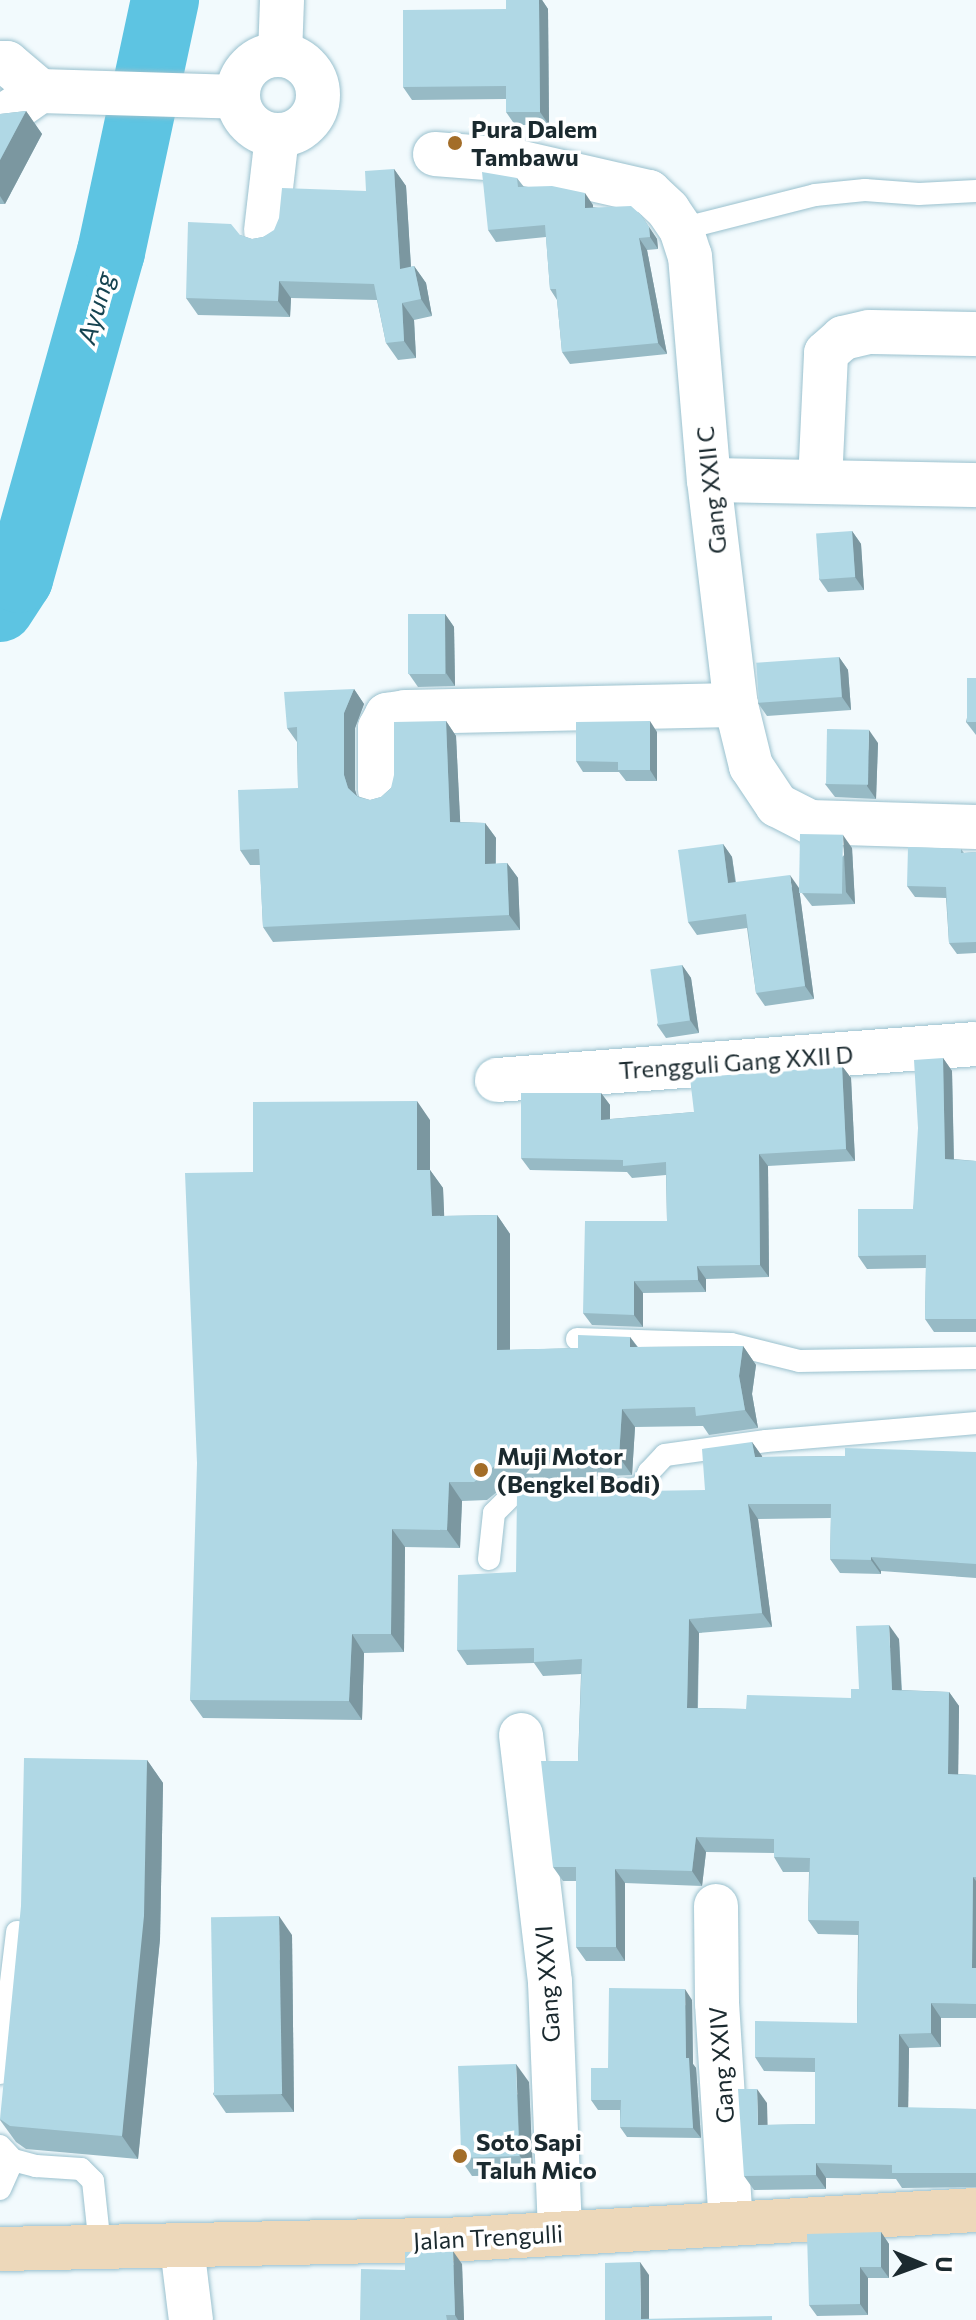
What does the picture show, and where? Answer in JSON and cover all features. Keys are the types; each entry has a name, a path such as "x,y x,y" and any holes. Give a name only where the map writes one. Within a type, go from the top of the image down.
{"main road":[{"name":"Jalan Trengulli","path":"0,2249 182,2247 560,2233 976,2210"}],"street":[{"path":"280,55 282,0"},
{"path":"280,55 305,65 318,89 312,117 304,127 277,136 254,128 239,108 238,97 240,80 250,66 264,57 280,55"},
{"path":"0,63 7,63 53,92"},
{"path":"0,114 53,92 238,97"},
{"path":"266,231 277,136"},
{"name":"Gang XXII C","path":"435,154 509,160 649,192 681,229 690,256 709,480 736,705 751,766 777,805 810,822 976,827"},
{"path":"820,482 826,353 843,338 869,332 976,334"},
{"path":"709,480 976,485"},
{"path":"380,790 380,728 387,715 405,712 736,705"},
{"name":"Trengguli Gang XXII D","path":"497,1080 976,1044"},
{"name":"Gang XXVI","path":"521,1735 550,1982 560,2233"},
{"name":"Gang XXIV","path":"716,1906 717,2003 731,2223"},
{"path":"182,2247 191,2320"}],"lane":[{"path":"681,229 815,195 865,190 919,194 976,191"},
{"path":"577,1339 731,1344 799,1361 976,1358"},
{"path":"489,1559 494,1513 513,1494 641,1489 649,1472 665,1455 766,1441 976,1423"},
{"path":"0,2073 17,1932"},
{"path":"0,2189 7,2153 36,2166 81,2169 93,2181 100,2246"}],"building":[{"path":"506,0 539,0 540,112 506,112 506,86 403,87 403,10 506,9"},
{"path":"26,111 0,160 0,114"},
{"path":"394,169 400,269 414,266 421,299 402,303 404,341 386,343 374,284 279,281 278,301 186,298 188,222 231,224 240,235 252,239 263,237 274,230 279,218 282,188 366,191 365,171"},
{"path":"482,172 517,178 518,187 552,186 585,193 585,208 631,206 641,215 649,227 650,237 639,238 658,343 562,352 556,289 550,289 545,225 488,230"},
{"path":"852,531 855,577 819,579 816,534"},
{"path":"408,614 445,614 445,674 408,674"},
{"path":"839,657 842,697 759,703 756,663"},
{"path":"967,678 976,678 976,722 967,722"},
{"path":"354,689 344,713 344,775 348,788 358,797 370,800 381,797 391,788 394,775 394,722 446,721 450,822 485,823 485,864 507,863 509,915 263,927 259,849 240,850 238,790 298,788 297,727 287,728 284,692"},
{"path":"650,721 650,770 618,770 618,762 576,761 576,722"},
{"path":"827,729 869,730 868,785 826,784"},
{"path":"800,834 843,835 842,894 799,893"},
{"path":"723,844 728,883 790,875 805,986 756,993 746,914 688,922 678,850"},
{"path":"908,847 976,852 976,942 949,943 946,887 907,886"},
{"path":"682,965 690,1020 658,1025 650,969"},
{"path":"943,1058 945,1159 976,1161 976,1319 925,1319 926,1255 858,1256 858,1209 913,1209 918,1128 914,1060"},
{"path":"842,1066 846,1149 759,1154 760,1265 697,1266 698,1280 634,1281 634,1315 583,1313 585,1221 667,1221 666,1162 623,1166 623,1160 521,1158 521,1093 601,1093 601,1120 694,1112 690,1078"},
{"path":"417,1101 417,1170 430,1170 432,1216 497,1215 497,1350 578,1348 578,1335 630,1337 630,1347 743,1346 739,1376 745,1410 696,1416 695,1407 622,1409 619,1457 500,1462 474,1482 449,1482 447,1530 392,1529 391,1634 352,1634 349,1701 190,1700 197,1463 185,1173 253,1172 253,1102"},
{"path":"752,1442 755,1457 845,1456 845,1448 976,1452 976,1564 871,1557 871,1560 830,1559 831,1504 748,1504 762,1613 689,1619 687,1708 746,1709 747,1695 851,1698 851,1689 859,1689 856,1626 889,1625 892,1690 949,1692 948,1774 976,1775 972,1968 976,1968 976,2004 931,2003 931,2033 899,2034 898,2107 976,2109 976,2173 892,2173 892,2165 816,2163 816,2175 744,2176 738,2089 757,2089 758,2125 815,2124 815,2058 755,2057 755,2021 857,2023 859,1921 808,1920 810,1858 774,1857 774,1839 696,1837 692,1871 615,1869 616,1947 576,1947 576,1867 553,1867 541,1761 578,1761 582,1659 534,1662 534,1648 457,1650 458,1575 516,1572 517,1493 705,1490 702,1449"},
{"path":"24,1758 147,1760 144,1916 122,2136 10,2126 0,2119 21,1906"},
{"path":"279,1916 282,2094 214,2095 211,1917"},
{"path":"609,1988 685,1989 686,2058 689,2058 693,2128 620,2127 621,2100 591,2100 591,2068 608,2068"},
{"path":"516,2064 519,2156 461,2158 458,2066"},
{"path":"881,2232 881,2267 860,2267 860,2304 809,2305 807,2234"},
{"path":"453,2251 455,2315 446,2315 447,2320 360,2320 361,2269 405,2270 405,2252"},
{"path":"640,2262 641,2319 772,2316 772,2320 605,2320 605,2263"}],"waterway":[{"name":"Ayung","path":"0,608 19,579 111,252 165,0"}],"place":[{"name":"Pura Dalem Tambawu","path":"455,143"},
{"name":"Muji Motor (Bengkel Bodi)","path":"481,1470"},
{"name":"Soto Sapi Taluh Mico","path":"460,2156"}]}
